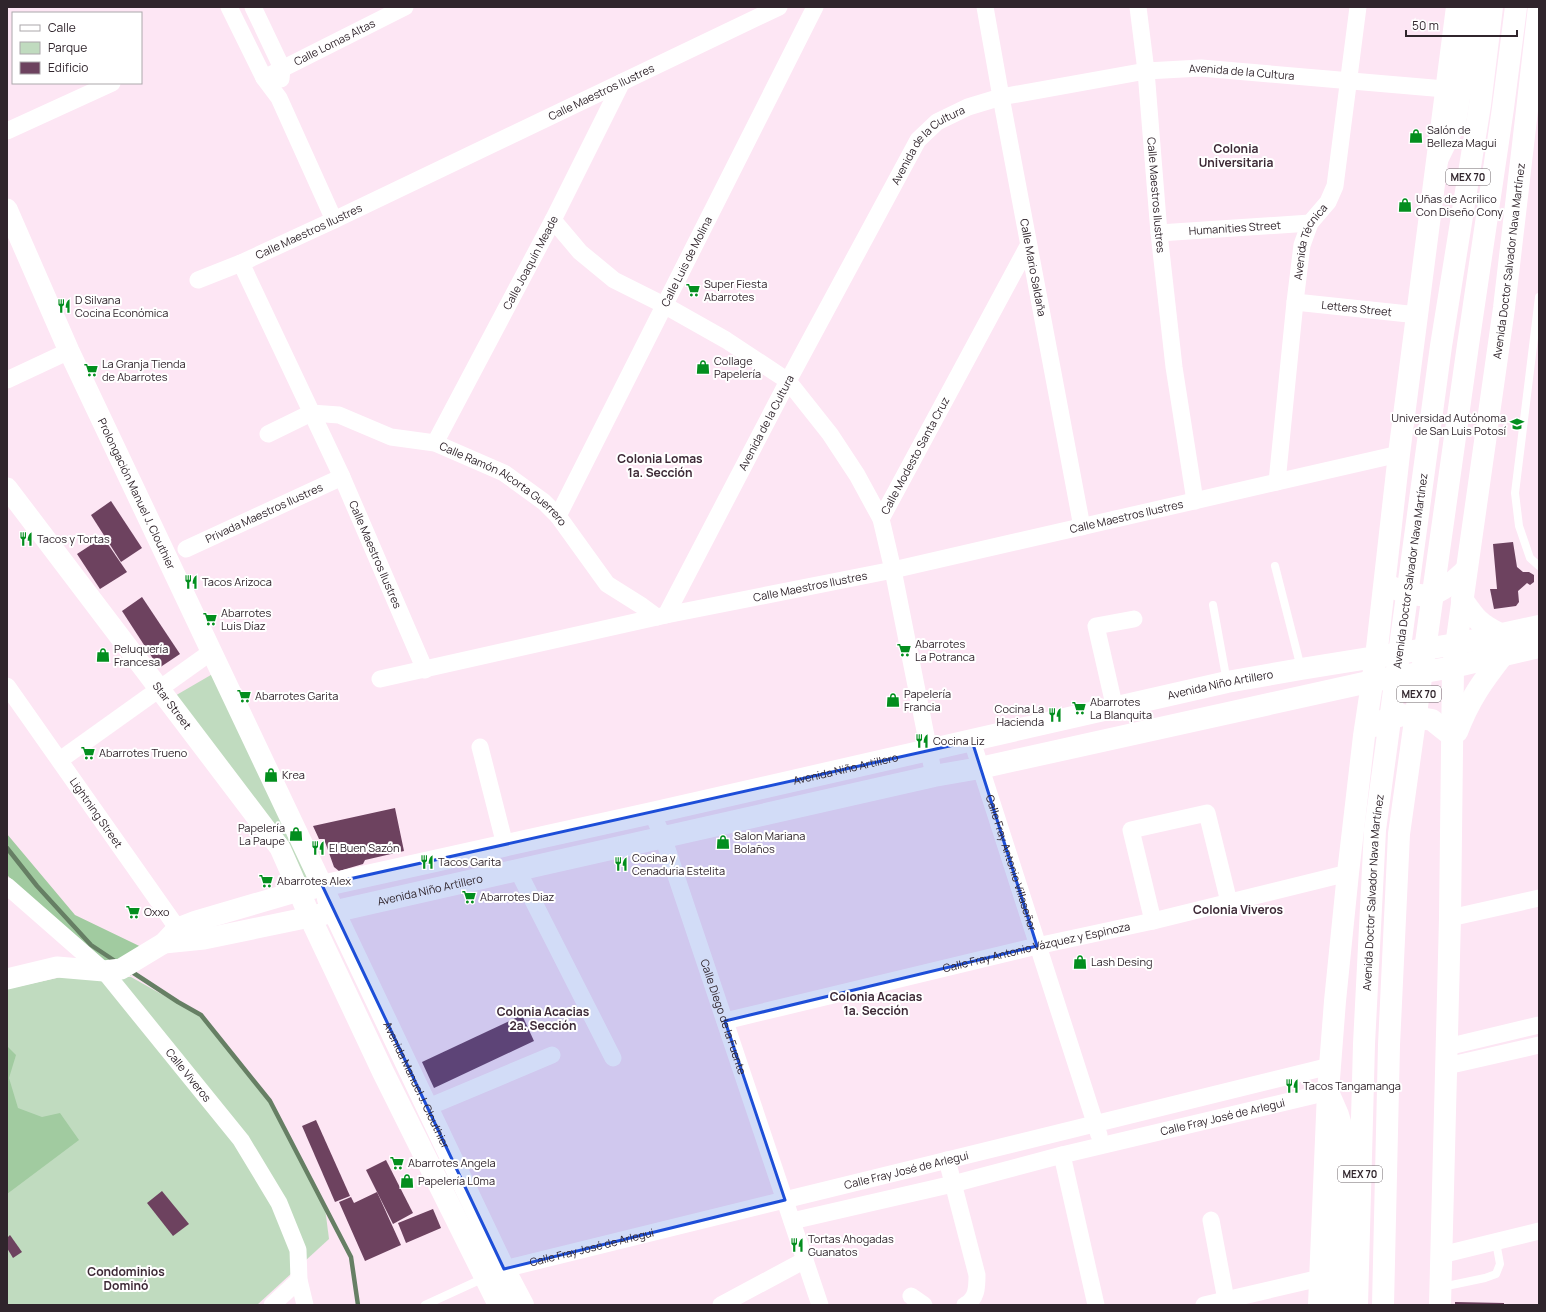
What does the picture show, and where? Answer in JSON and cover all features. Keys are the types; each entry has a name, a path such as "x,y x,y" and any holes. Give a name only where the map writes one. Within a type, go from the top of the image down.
{"main road":[{"name":"Avenida Doctor Salvador Nava Martínez","path":"1319,1305 1328,1092 1348,872 1364,736 1373,681 1385,584 1399,454 1438,158 1445,89 1457,7"},
{"path":"1438,158 1455,123 1474,7"},
{"name":"Avenida Doctor Salvador Nava Martínez","path":"1357,1305 1364,1044 1376,830 1441,346 1480,105 1492,7"},
{"name":"Avenida Doctor Salvador Nava Martínez","path":"1383,1305 1388,1045 1399,834 1503,108 1516,7"},
{"name":"Avenida Doctor Salvador Nava Martínez","path":"1440,1296 1450,918 1453,667 1504,308 1539,7"},
{"path":"1385,584 1402,592 1425,596 1447,588 1466,570"},
{"path":"1364,736 1378,722 1403,716 1432,720 1452,740 1467,707 1501,645 1478,621 1462,599"},
{"name":"Avenida Niño Artillero","path":"310,917 934,776 980,768 1373,681 1453,667 1539,626"},
{"name":"Avenida Niño Artillero","path":"299,891 1115,709 1227,682 1456,644 1539,646"},
{"name":"Avenida Manuel J. Clouthier","path":"322,885 333,912 426,1108 494,1273 499,1305"},
{"name":"Avenida Manuel J. Clouthier","path":"299,891 383,1072 494,1273 523,1305"},
{"path":"1328,1092 1338,1115 1343,1132 1339,1305"}],"street":[{"path":"229,7 264,78 279,98 334,220"},
{"path":"254,7 282,68 279,98"},
{"name":"Calle Lomas Altas","path":"264,78 405,7"},
{"name":"Calle Maestros Ilustres","path":"426,670 342,477 241,263 779,7"},
{"name":"Calle Luis de Molina","path":"558,516 815,7"},
{"name":"Calle Mario Saldaña","path":"985,7 1028,246 1082,527"},
{"name":"Calle Maestros Ilustres","path":"1138,7 1146,71 1160,233 1174,367 1195,501"},
{"name":"Avenida Técnica","path":"1277,482 1302,245 1310,223 1328,202 1335,186 1358,7"},
{"name":"Avenida de la Cultura","path":"662,616 918,140 937,122 968,107 1001,97 1146,71 1201,68 1445,89"},
{"name":"Calle Joaquín Meade","path":"436,443 553,220 622,82"},
{"path":"7,131 110,84"},
{"name":"Prolongación Manuel J. Clouthier","path":"7,209 69,351 322,885"},
{"path":"553,220 580,252 614,280 664,305 726,340 788,381 834,440 857,475 881,519"},
{"name":"Humanities Street","path":"1160,233 1310,223"},
{"name":"Calle Modesto Santa Cruz","path":"934,776 893,570 881,519 1028,246"},
{"path":"198,280 241,263"},
{"name":"Letters Street","path":"1295,302 1418,315"},
{"path":"7,380 69,351"},
{"path":"268,434 311,413"},
{"name":"Calle Ramón Alcorta Guerrero","path":"311,413 339,415 391,436 436,443 504,473 544,502 558,516 607,584 642,606 662,616"},
{"name":"Calle Maestros Ilustres","path":"380,679 426,670 662,616 893,570 1399,454"},
{"name":"Privada Maestros Ilustres","path":"186,549 342,477"},
{"name":"Star Street","path":"8,492 280,848 299,891"},
{"path":"1115,709 1096,626 1134,619"},
{"path":"60,760 211,652"},
{"name":"Lightning Street","path":"7,686 182,934"},
{"name":"Calle Fray Antonio Villaseñor","path":"972,741 1102,1146"},
{"path":"480,747 505,845"},
{"name":"Calle Diego de la Fuente","path":"652,813 663,837 820,1305"},
{"path":"1153,921 1131,830 1207,813 1229,902"},
{"path":"518,871 613,1058"},
{"name":"Calle Fray Antonio Vázquez y Espinoza","path":"725,1021 1038,946 1153,921 1348,872"},
{"name":"Calle Viveros","path":"7,886 112,970 241,1140 279,1203 298,1250 299,1280 305,1305"},
{"name":"Avenida Niño Artillero","path":"112,970 182,934 299,891"},
{"path":"1450,918 1539,898"},
{"name":"Avenida Niño Artillero","path":"182,934 204,939 310,917"},
{"path":"7,979 57,967 112,970"},
{"path":"1447,1056 1539,1026"},
{"path":"1447,1056 1539,1045"},
{"path":"426,1108 552,1055"},
{"name":"Calle Fray José de Arlegui","path":"494,1273 1330,1066"},
{"name":"Calle Fray José de Arlegui","path":"792,1221 953,1184 1062,1155 1328,1092"},
{"path":"1062,1155 1096,1305"},
{"path":"947,1160 977,1275 977,1291 971,1302 965,1305"},
{"path":"1210,1220 1226,1300"},
{"path":"1441,1255 1539,1231"},
{"path":"721,1305 805,1260"},
{"path":"1204,1305 1320,1278"},
{"path":"272,1305 299,1280"}],"lane":[{"path":"1539,297 1536,336 1515,493 1518,526 1530,558 1539,566"},
{"path":"1275,566 1301,669"},
{"path":"1213,605 1227,682"},
{"path":"1440,1296 1496,1274 1500,1264 1496,1242"},
{"path":"424,1305 494,1273"}],"highlighted area":[{"path":"972,741 1037,946 725,1021 785,1200 504,1269 322,885"}],"green space":[{"path":"216,672 313,886 306,887 173,697"},
{"path":"7,834 75,915 158,955 130,976 98,965 7,875"},
{"path":"96,975 131,977 202,1017 271,1102 325,1208 329,1239 257,1305 7,1305 7,989 66,976"},
{"path":"7,1046 16,1055 9,1078 18,1108 42,1117 60,1113 79,1140 7,1194"}],"building":[{"path":"111,501 142,548 121,562 91,515"},
{"path":"103,537 127,572 100,589 77,554"},
{"path":"1513,542 1517,567 1523,572 1529,572 1534,575 1534,582 1530,585 1527,583 1518,591 1519,602 1516,606 1494,609 1490,589 1497,589 1493,544"},
{"path":"142,597 180,654 159,668 122,611"},
{"path":"395,808 404,851 365,860 363,864 339,871 334,867 324,839 319,839 313,826"},
{"path":"522,1015 534,1041 434,1088 422,1062"},
{"path":"316,1120 350,1196 335,1202 302,1126"},
{"path":"386,1160 413,1213 393,1224 366,1170"},
{"path":"162,1191 189,1224 173,1236 147,1203"},
{"path":"377,1192 401,1245 365,1261 339,1202 351,1197 354,1203"},
{"path":"433,1209 441,1228 406,1243 398,1223"},
{"path":"10,1235 22,1252 13,1258 7,1248 7,1238"},
{"path":"1455,1302 1504,1303 1504,1305 1455,1305"}],"waterway":[{"path":"7,848 37,886 91,945 118,963"},
{"path":"129,970 201,1015 270,1101 351,1257 358,1305"}],"place":[{"name":"Salón de Belleza Magui","path":"1416,136"},
{"name":"Uñas de Acrilico Con Diseño Cony","path":"1405,205"},
{"name":"Super Fiesta Abarrotes","path":"693,290"},
{"name":"D Silvana Cocina Económica","path":"64,306"},
{"name":"Collage Papelería","path":"703,367"},
{"name":"La Granja Tienda de Abarrotes","path":"91,370"},
{"name":"Universidad Autónoma de San Luis Potosí","path":"1517,424"},
{"name":"Tacos y Tortas","path":"26,539"},
{"name":"Tacos Arizoca","path":"191,582"},
{"name":"Abarrotes Luis Díaz","path":"210,619"},
{"name":"Abarrotes La Potranca","path":"904,650"},
{"name":"Peluquería Francesa","path":"103,655"},
{"name":"Abarrotes Garita","path":"244,696"},
{"name":"Papelería Francia","path":"893,700"},
{"name":"Abarrotes La Blanquita","path":"1079,708"},
{"name":"Cocina La Hacienda","path":"1055,715"},
{"name":"Cocina Liz","path":"922,741"},
{"name":"Abarrotes Trueno","path":"88,753"},
{"name":"Krea","path":"271,775"},
{"name":"Papelería La Paupe","path":"296,834"},
{"name":"Salon Mariana Bolaños","path":"723,842"},
{"name":"El Buen Sazón","path":"318,848"},
{"name":"Tacos Garita","path":"427,862"},
{"name":"Cocina y Cenaduria Estelita","path":"621,864"},
{"name":"Abarrotes Alex","path":"266,881"},
{"name":"Abarrotes Diaz","path":"469,897"},
{"name":"Oxxo","path":"133,912"},
{"name":"Lash Desing","path":"1080,962"},
{"name":"Tacos Tangamanga","path":"1292,1086"},
{"name":"Abarrotes Angela","path":"397,1163"},
{"name":"Papelería L0ma","path":"407,1181"},
{"name":"Tortas Ahogadas Guanatos","path":"797,1245"}],"district":[{"name":"Colonia Universitaria","path":"1236,156"},
{"name":"Colonia Lomas 1a. Sección","path":"660,466"},
{"name":"Colonia Viveros","path":"1238,910"},
{"name":"Colonia Acacias 1a. Sección","path":"876,1004"},
{"name":"Colonia Acacias 2a. Sección","path":"543,1019"},
{"name":"Condominios Dominó","path":"126,1279"}]}
